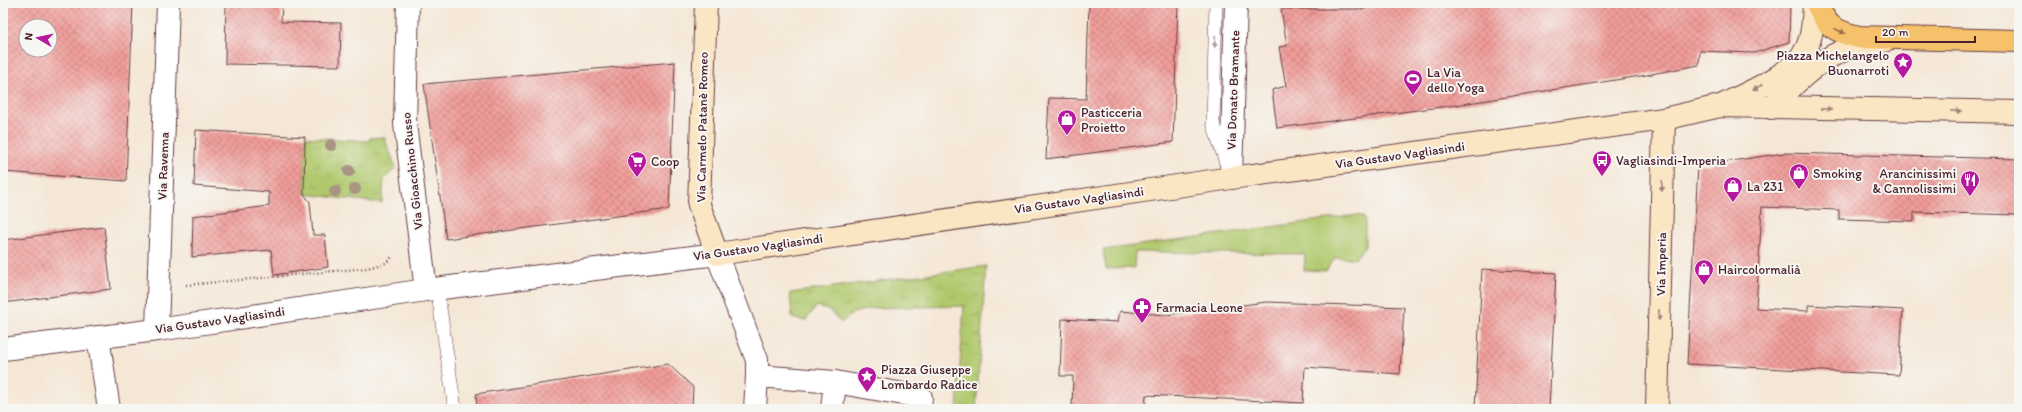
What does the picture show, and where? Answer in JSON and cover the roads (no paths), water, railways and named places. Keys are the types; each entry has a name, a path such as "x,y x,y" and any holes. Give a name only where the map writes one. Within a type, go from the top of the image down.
{"main road":[{"name":"Via Carmelo Patanè Romeo","path":"706,3 699,205 717,254"},
{"path":"1815,3 1828,25 1842,33 1859,37 2019,41"},
{"path":"1720,106 1774,78 1796,62 1805,51 1810,36 1815,3"},
{"path":"1771,108 1791,86 1842,51 1902,37"},
{"name":"Via Gustavo Vagliasindi","path":"717,254 1231,178 1664,118 1720,106"},
{"path":"1720,106 2019,112"},
{"name":"Via Imperia","path":"1657,409 1664,118"}],"street":[{"name":"Via Ravenna","path":"157,330 168,3"},
{"name":"Via Gioacchino Russo","path":"408,3 405,124 431,289"},
{"name":"Via Donato Bramante","path":"1231,178 1236,3"},
{"name":"Via Gustavo Vagliasindi","path":"3,349 157,330 431,289 717,254"},
{"name":"Via Carmelo Patanè Romeo","path":"717,254 757,360 758,376 755,409"},
{"path":"98,337 109,409"},
{"path":"758,376 835,382 921,397 920,409"},
{"path":"832,409 835,382"}],"lane":[{"path":"1216,3 1213,123 1231,178"},
{"path":"431,289 455,409"}],"place":[{"name":"Piazza Michelangelo Buonarroti","path":"1903,79"},
{"name":"La Via dello Yoga","path":"1413,96"},
{"name":"Pasticceria Proietto","path":"1067,136"},
{"name":"Vagliasindi-Imperia","path":"1602,177"},
{"name":"Coop","path":"637,178"},
{"name":"Smoking","path":"1799,190"},
{"name":"Arancinissimi & Cannolissimi","path":"1970,197"},
{"name":"La 231","path":"1733,203"},
{"name":"Haircolormalià","path":"1704,286"},
{"name":"Farmacia Leone","path":"1142,324"},
{"name":"Piazza Giuseppe Lombardo Radice","path":"867,393"}]}
